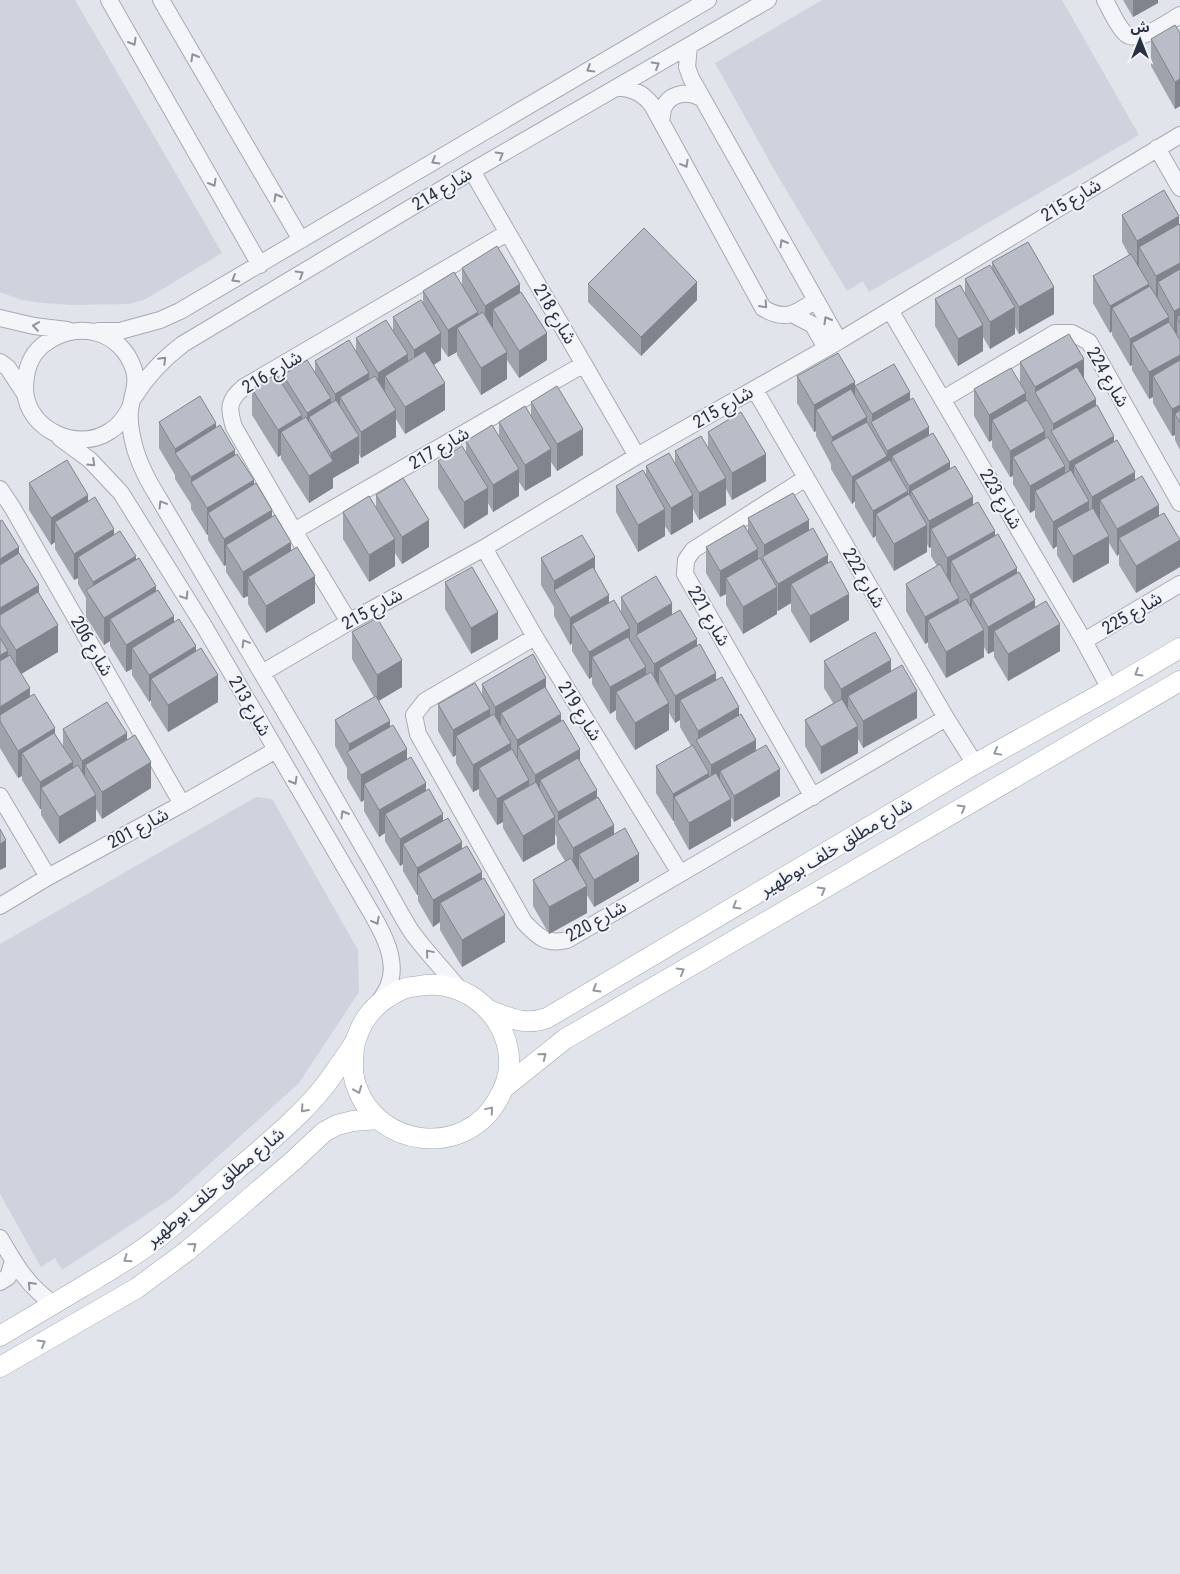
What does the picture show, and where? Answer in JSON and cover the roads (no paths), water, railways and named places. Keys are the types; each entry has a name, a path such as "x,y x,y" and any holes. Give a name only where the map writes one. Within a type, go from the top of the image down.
{"main road":[{"name":"شارع مطلق خلف بوطهير","path":"489,1010 525,1022 547,1018 975,764 1180,648"},
{"name":"شارع مطلق خلف بوطهير","path":"505,1087 565,1039 1180,681"},
{"path":"432,984 460,990 476,998 489,1010 501,1027 507,1046 509,1067 505,1087 492,1110 474,1127 450,1137 424,1139 399,1133 378,1119 364,1103 356,1084 352,1063 355,1042 364,1021 378,1004 403,989 432,984"},
{"name":"شارع مطلق خلف بوطهير","path":"0,1336 118,1266 154,1242 191,1212 294,1119 334,1074 355,1042"},
{"name":"شارع مطلق خلف بوطهير","path":"0,1367 137,1288 187,1251 223,1221 324,1132 337,1125 353,1121 378,1119"}],"street":[{"path":"108,0 260,265"},
{"path":"161,0 301,240"},
{"name":"شارع 214","path":"93,331 120,331 160,320 180,311 708,0"},
{"name":"شارع 214","path":"132,404 153,370 168,355 183,344 472,171 768,0"},
{"path":"1105,0 1122,31 1133,37 1146,34 1180,15"},
{"path":"689,46 687,67 690,78 816,300 832,344"},
{"path":"618,87 644,95 652,105 763,308 773,314 784,316 792,314 816,300"},
{"path":"661,122 663,109 673,96 687,93 696,94 701,98"},
{"name":"شارع 215","path":"262,673 349,622 484,548 637,456 755,390 1180,134"},
{"path":"1157,148 1180,188"},
{"name":"شارع 218","path":"472,171 637,456"},
{"name":"شارع 216","path":"349,622 294,532 234,427 230,414 231,404 235,395 244,388 507,233"},
{"name":"شارع 223","path":"890,310 1084,641 1110,689"},
{"path":"792,314 813,325 832,344"},
{"path":"0,318 34,326 93,331 111,339 125,352 134,371 135,390 132,404 124,419 110,432 92,439 72,440 54,434 39,422 28,406 25,394 25,375 32,357 38,348 53,336 72,330"},
{"name":"شارع 224","path":"943,399 1055,333 1072,333 1089,342 1180,503"},
{"path":"0,362 8,368 25,394"},
{"name":"شارع 217","path":"294,532 584,364"},
{"name":"شارع 222","path":"755,390 946,718 975,764"},
{"name":"شارع 213","path":"132,404 130,424 132,438 143,470 153,489 410,929 460,990"},
{"name":"شارع 213","path":"54,434 90,460 121,493 204,626 380,928 390,957 391,972 390,984 378,1004"},
{"name":"شارع 221","path":"806,478 693,550 686,560 685,574 813,796"},
{"name":"شارع 206","path":"0,489 182,804"},
{"name":"شارع 219","path":"484,548 535,637 680,873"},
{"name":"شارع 225","path":"1084,641 1180,584"},
{"name":"شارع 220","path":"535,637 424,701 414,714 418,734 524,922 534,933 548,942 566,940 946,718"},
{"name":"شارع 201","path":"0,906 48,877 276,750"},
{"path":"0,796 48,877"},
{"path":"0,1238 24,1277 36,1290 54,1304"},
{"path":"0,1282 8,1277 13,1261"}]}
